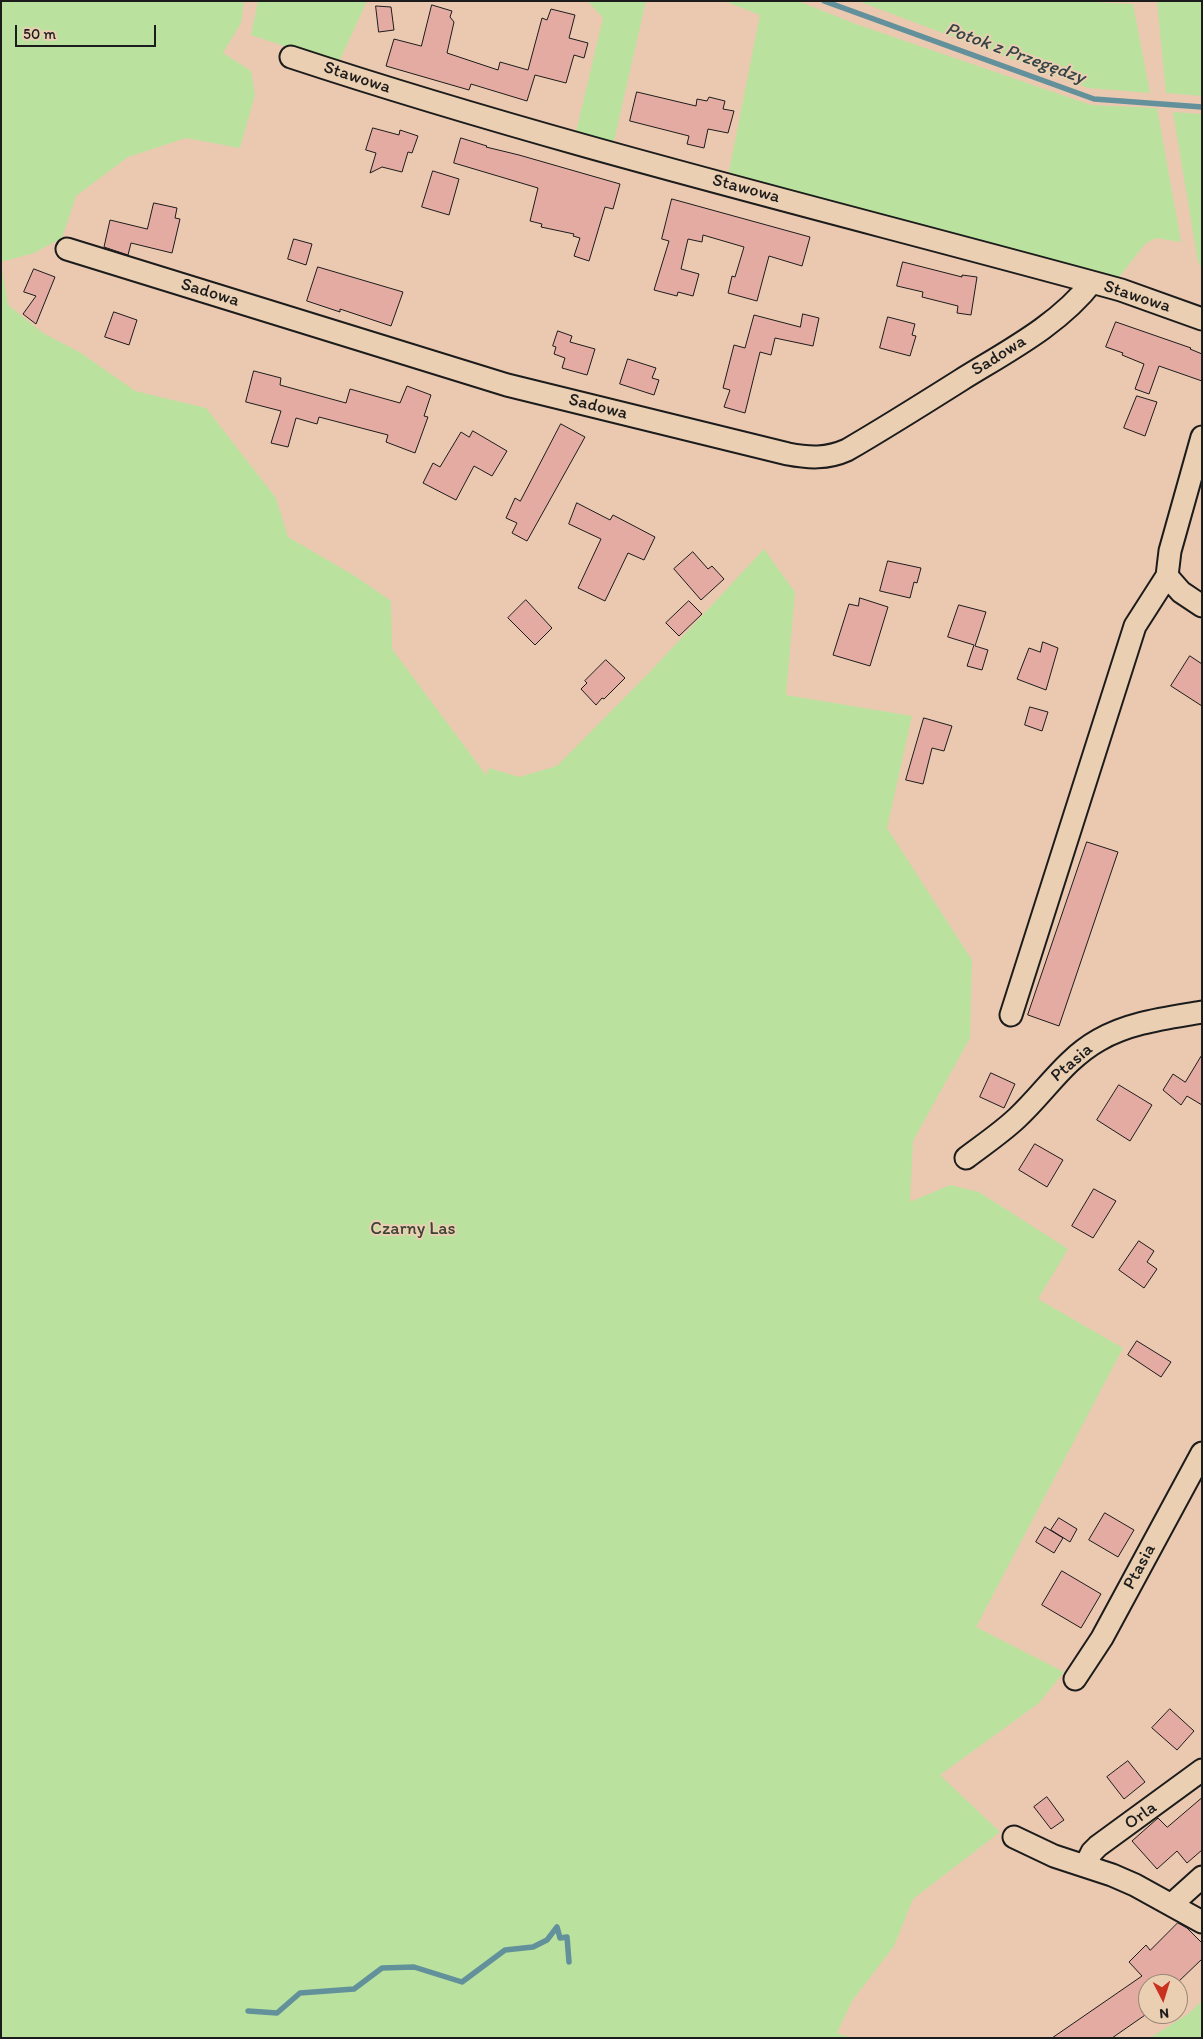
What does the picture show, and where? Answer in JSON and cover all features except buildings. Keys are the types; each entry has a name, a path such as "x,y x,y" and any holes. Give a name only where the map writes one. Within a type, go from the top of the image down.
{"street":[{"name":"Stawowa","path":"291,57 366,82 542,133 1129,292 1202,319"},
{"name":"Sadowa","path":"67,249 507,385 788,454 812,458 836,455 847,450 988,363 1050,321 1081,296 1092,282"},
{"path":"1011,1015 1135,626 1167,576 1170,551 1202,437"},
{"path":"1167,576 1180,592 1202,606"},
{"name":"Ptasia","path":"966,1158 1017,1118 1071,1060 1099,1040 1115,1032 1140,1024 1202,1012"},
{"name":"Ptasia","path":"1075,1679 1102,1638 1202,1452"},
{"name":"Orla","path":"1085,1866 1092,1852 1098,1846 1202,1770"},
{"path":"1014,1837 1054,1856 1135,1885 1202,1922"},
{"path":"1172,1904 1202,1877"}],"green space":[{"path":"1,1 244,1 241,23 223,53 251,71 255,95 240,148 186,138 128,157 76,196 62,238 34,253 1,262"},
{"path":"258,1 367,1 338,64 251,35"},
{"path":"588,1 646,1 613,145 576,132 603,18"},
{"path":"724,1 798,1 856,24 1091,105 1157,108 1181,242 1156,238 1145,244 1116,281 728,176 760,15"},
{"path":"858,1 1075,1 1133,4 1150,93 1088,88"},
{"path":"1157,1 1202,1 1202,96 1166,93"},
{"path":"1173,112 1202,114 1202,268 1198,262"},
{"name":"Czarny Las","path":"1,262 8,305 43,333 81,353 135,391 206,408 276,498 288,537 355,576 391,601 392,649 486,775 489,768 519,777 557,766 646,676 764,549 795,592 786,695 912,716 887,828 972,960 970,1038 913,1141 910,1202 950,1185 979,1192 1068,1249 1038,1299 1123,1348 976,1627 1064,1672 1039,1703 940,1775 1000,1832 913,1899 894,1946 852,2001 837,2033 851,2038 1,2038"},
{"path":"1202,2001 1202,2038 1150,2038 1172,2024 1188,2024 1188,2014"}],"waterway":[{"name":"Potok z Przegędzy","path":"824,1 1094,99 1202,107"},
{"path":"248,2011 277,2013 300,1993 354,1989 382,1968 414,1967 462,1982 505,1950 533,1947 547,1940 557,1927 560,1938 567,1937 569,1962"}]}
